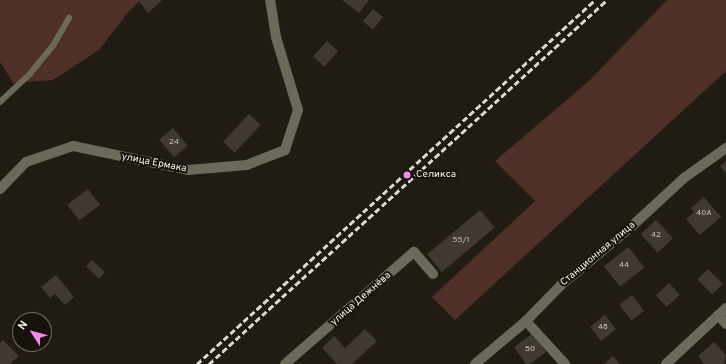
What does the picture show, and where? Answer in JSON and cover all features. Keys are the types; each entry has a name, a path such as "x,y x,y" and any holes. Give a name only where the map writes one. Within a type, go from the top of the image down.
{"street":[{"name":"улица Ермака","path":"0,189 26,162 73,146 188,170 247,165 285,150 298,110 276,37 270,0"},
{"name":"Станционная улица","path":"475,364 526,322 561,285 632,226 684,178 726,148"},
{"name":"улица Дежнёва","path":"285,364 414,252 433,274"},
{"path":"666,364 726,308"},
{"path":"718,315 726,324"},
{"path":"526,322 565,364"}],"lane":[{"path":"0,102 30,74 54,44 69,18"}],"shaded area":[{"path":"0,0 141,0 129,11 99,50 53,80 13,83 0,62"},
{"path":"667,0 726,0 726,71 455,320 432,297 535,201 495,161 589,81"}],"building":[{"path":"138,0 162,0 148,13"},
{"path":"342,0 369,0 359,13"},
{"path":"373,9 383,17 373,30 363,21"},
{"path":"327,41 338,51 324,67 313,57"},
{"path":"249,114 261,125 235,153 223,142"},
{"path":"173,128 188,146 174,157 159,140"},
{"path":"726,161 726,174 720,166"},
{"path":"88,189 100,205 79,221 67,205"},
{"path":"704,197 721,217 700,235 686,219 694,212 691,208"},
{"path":"480,210 495,228 442,272 427,254"},
{"path":"656,220 673,238 658,253 641,234"},
{"path":"628,247 644,267 620,287 604,267"},
{"path":"92,260 105,272 99,279 86,267"},
{"path":"708,269 723,284 712,294 697,280"},
{"path":"56,275 74,297 65,305 55,294 50,298 41,287"},
{"path":"669,283 680,295 667,307 656,295"},
{"path":"632,295 644,311 631,321 619,305"},
{"path":"605,315 616,329 601,341 590,327"},
{"path":"365,329 377,341 352,364 337,364 322,348 334,336 345,348"},
{"path":"533,333 546,352 530,364 526,364 514,347"},
{"path":"3,340 12,349 12,352 15,352 19,356 10,364 0,364 0,343"},
{"path":"714,342 726,355 724,364 704,364 698,356"},
{"path":"613,356 620,364 604,364"}],"railway":[{"path":"197,364 595,0"},
{"path":"209,364 607,0"}],"place":[{"name":"Селикса","path":"407,175"}]}
